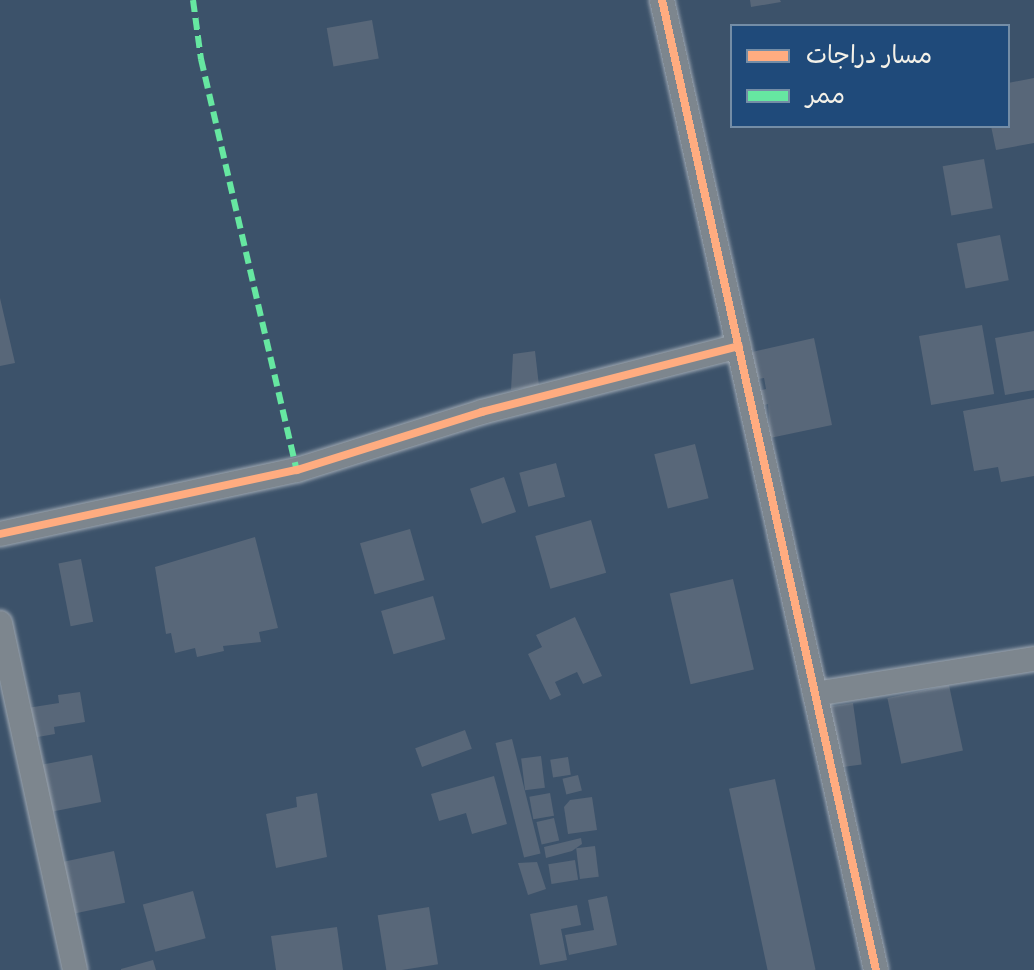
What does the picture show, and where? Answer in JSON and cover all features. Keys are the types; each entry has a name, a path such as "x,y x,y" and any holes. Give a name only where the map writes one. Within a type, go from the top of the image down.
{"street":[{"path":"662,0 876,970"},
{"path":"0,534 297,470 482,412 739,346"},
{"path":"0,623 75,970"},
{"path":"815,694 1034,659"}],"building":[{"path":"750,0 780,0 781,2 751,7"},
{"path":"372,20 379,58 333,66 327,28"},
{"path":"1034,78 1034,143 996,150 991,128 1010,128 1010,83"},
{"path":"984,159 993,208 951,216 943,166"},
{"path":"1000,235 1009,280 966,289 957,243"},
{"path":"0,298 15,363 0,366"},
{"path":"982,325 994,394 931,405 919,336"},
{"path":"1034,331 1034,390 1005,395 995,338"},
{"path":"814,338 832,425 770,438 768,404 760,406 757,391 766,389 764,378 758,379 752,352"},
{"path":"535,351 539,386 511,390 513,354"},
{"path":"1034,398 1034,476 1001,482 998,467 974,471 963,411"},
{"path":"695,444 709,498 668,508 654,454"},
{"path":"556,463 565,497 528,507 519,473"},
{"path":"504,477 516,512 482,524 470,489"},
{"path":"591,520 606,573 550,589 535,536"},
{"path":"410,529 425,580 375,594 360,543"},
{"path":"255,537 278,628 259,632 261,642 223,646 224,651 197,657 195,648 175,653 171,633 166,634 155,567"},
{"path":"81,559 93,622 71,626 58,563"},
{"path":"733,579 754,670 691,684 670,594"},
{"path":"433,596 445,639 393,654 381,611"},
{"path":"575,617 602,676 583,684 577,672 555,682 561,695 550,700 528,654 542,647 536,635"},
{"path":"949,685 963,751 901,764 887,698"},
{"path":"80,692 85,722 54,727 55,734 32,738 27,708 59,703 58,695"},
{"path":"853,703 862,764 830,769 821,707"},
{"path":"465,730 472,749 422,767 415,748"},
{"path":"512,739 541,853 524,858 496,743"},
{"path":"92,755 101,802 49,812 40,765"},
{"path":"541,756 545,788 525,790 521,758"},
{"path":"568,757 571,775 553,778 550,760"},
{"path":"578,775 582,791 566,794 562,779"},
{"path":"494,776 507,824 472,834 466,813 439,821 431,794"},
{"path":"775,779 816,970 768,970 729,789"},
{"path":"317,793 327,857 276,868 266,814 297,807 296,797"},
{"path":"550,793 554,816 533,819 529,797"},
{"path":"592,797 597,830 568,834 564,807 570,800"},
{"path":"554,818 559,840 542,844 536,822"},
{"path":"581,838 582,844 572,851 546,858 544,847"},
{"path":"595,846 599,877 580,879 576,848"},
{"path":"114,851 125,903 71,914 60,862"},
{"path":"575,860 578,880 551,884 548,864"},
{"path":"537,862 546,889 528,895 518,863"},
{"path":"193,891 206,938 155,952 143,904"},
{"path":"607,896 617,945 569,955 565,935 594,930 588,900"},
{"path":"577,905 581,925 561,929 567,960 540,965 530,914"},
{"path":"429,907 438,964 386,970 378,915"},
{"path":"337,927 343,970 276,970 271,936"},
{"path":"153,960 156,970 121,970 121,969"}],"marked path":[{"path":"193,0 201,59 297,470"}],"cycle path":[{"path":"662,0 876,970"},
{"path":"0,534 297,470 482,412 739,346"}]}
